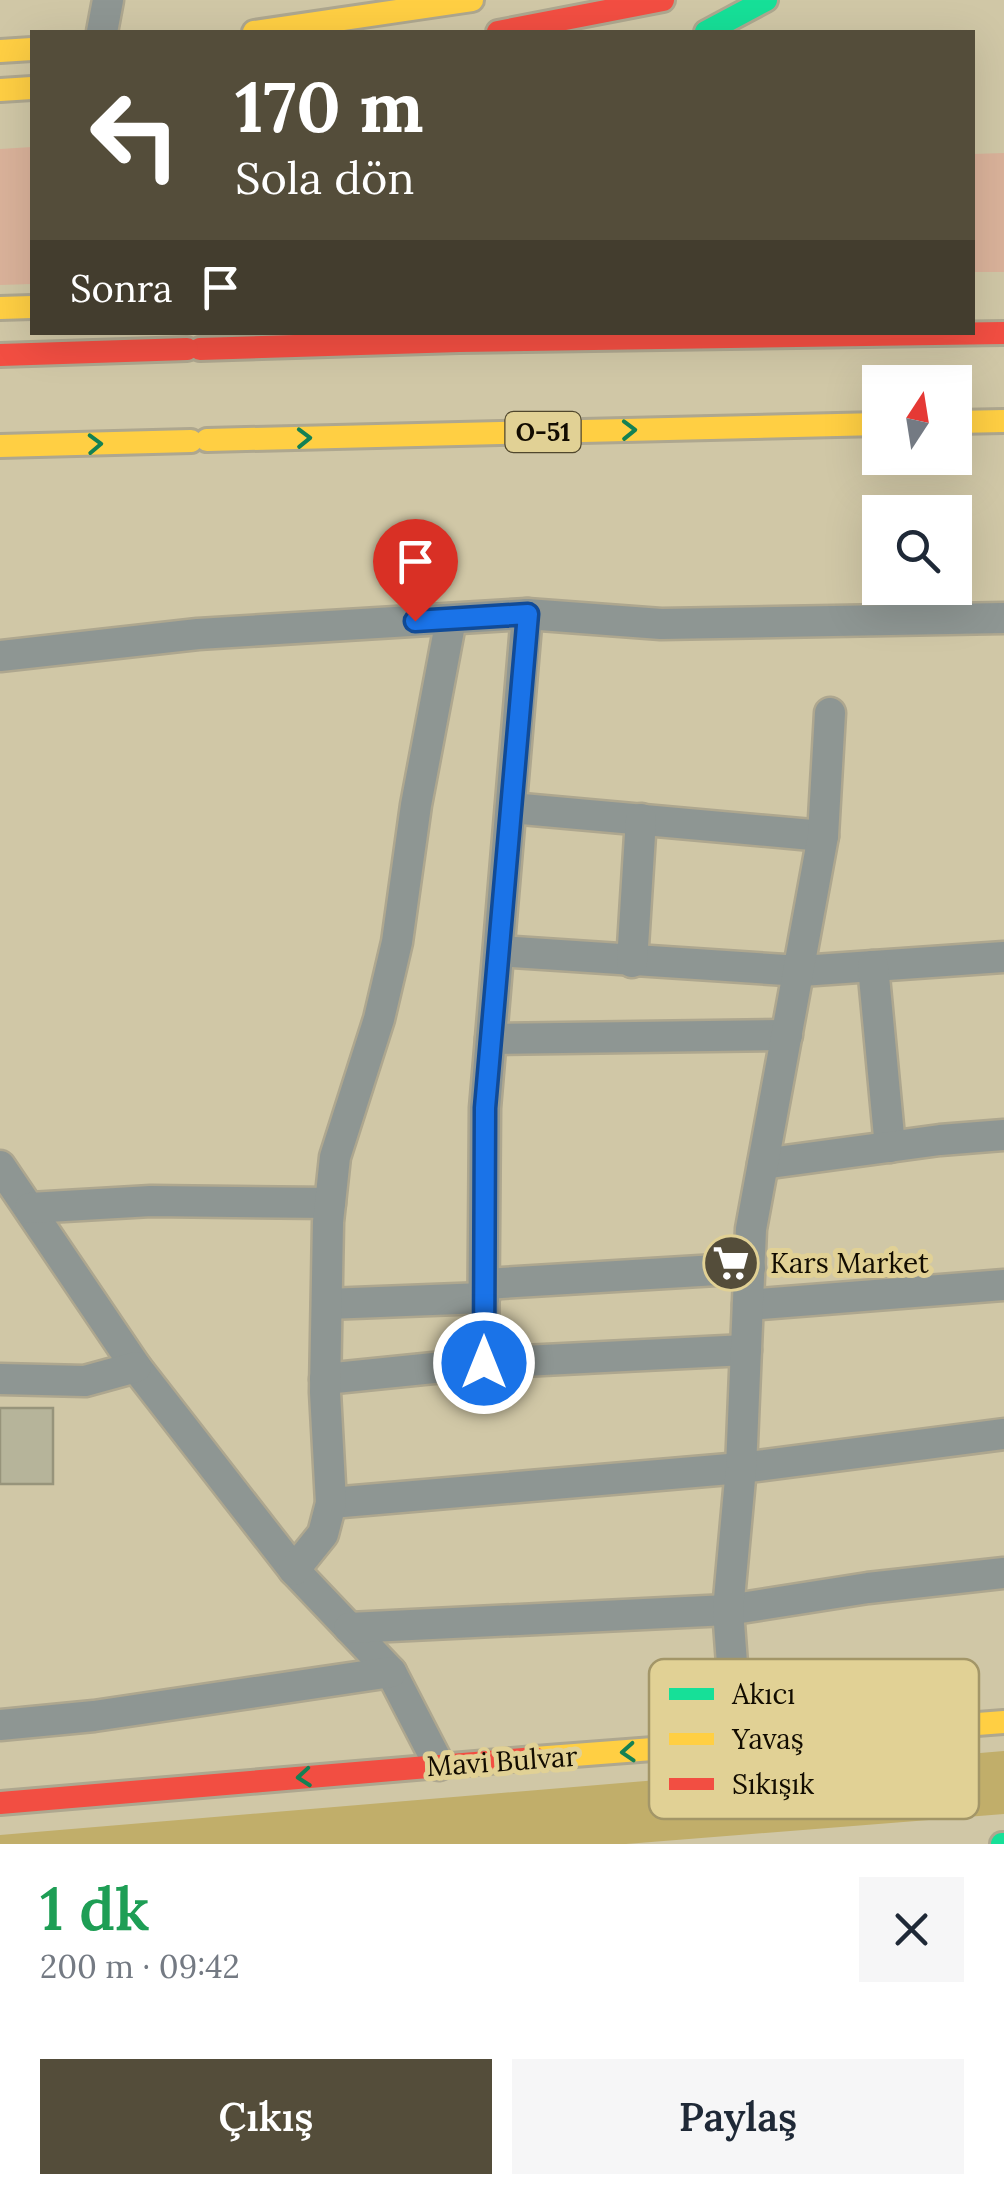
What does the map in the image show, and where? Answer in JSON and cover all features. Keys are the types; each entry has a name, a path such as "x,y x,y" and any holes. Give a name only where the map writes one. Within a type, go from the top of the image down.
{"main road":[{"path":"268,30 472,0"},
{"path":"508,30 663,0"},
{"path":"710,30 766,0"},
{"path":"0,50 30,49"},
{"path":"0,66 30,65"},
{"path":"0,90 30,88"},
{"path":"0,108 30,105"},
{"path":"0,308 30,307"},
{"path":"975,333 1004,333"},
{"path":"0,355 458,341 868,335"},
{"path":"972,422 1004,421"},
{"name":"O-51","path":"0,446 862,424"},
{"name":"Mavi Bulvar","path":"979,1724 1004,1722"},
{"name":"Mavi Bulvar","path":"0,1803 649,1750"}],"street":[{"path":"102,30 108,0"},
{"path":"484,1363 485,1108 528,614"},
{"path":"1,665 198,634 528,614 660,624 1004,618"},
{"path":"294,1570 324,1534 330,1503 325,1380 335,1157 379,1020 397,942 416,805 452,619"},
{"path":"732,1659 728,1610 740,1468 752,1229 824,836 830,713"},
{"path":"511,808 824,836"},
{"path":"632,962 641,819"},
{"path":"499,951 800,971 1004,957"},
{"path":"873,966 890,1146"},
{"path":"491,1040 787,1035"},
{"path":"763,1164 1004,1134"},
{"path":"0,1166 136,1367 294,1570 391,1672 439,1765"},
{"path":"30,1208 151,1200 330,1203"},
{"path":"327,1304 750,1268"},
{"path":"748,1305 1004,1285"},
{"path":"325,1380 484,1363 746,1350"},
{"path":"0,1379 85,1382 136,1367"},
{"path":"330,1503 740,1468 1004,1434"},
{"path":"350,1628 728,1610 868,1588 1004,1573"},
{"path":"0,1725 94,1716 391,1672"}],"shaded area":[{"path":"30,147 30,284 0,285 0,149"},
{"path":"1004,153 1004,272 975,272 975,154"},
{"path":"1004,1751 1004,1814 979,1816 979,1753"},
{"path":"649,1781 649,1819 941,1819 626,1844 0,1844 0,1835"}],"building":[{"path":"0,1408 53,1408 53,1484 0,1484"}],"traffic: fast":[{"path":"710,30 766,0"}],"traffic: slow":[{"path":"268,30 472,0"},
{"path":"0,51 30,49"},
{"path":"0,90 30,88"},
{"path":"0,308 30,307"},
{"path":"972,422 1004,421"},
{"path":"207,440 862,424"},
{"path":"0,446 191,441"},
{"path":"979,1724 1004,1722"},
{"path":"535,1758 649,1749"}],"traffic: jam":[{"path":"508,30 663,0"},
{"path":"975,333 1004,333"},
{"path":"200,349 868,335"},
{"path":"0,355 187,349"},
{"path":"0,1803 535,1758"}],"place":[{"name":"Kars Market","path":"731,1263"}],"route":[{"path":"415,621 528,614 485,1108 484,1363"}]}
